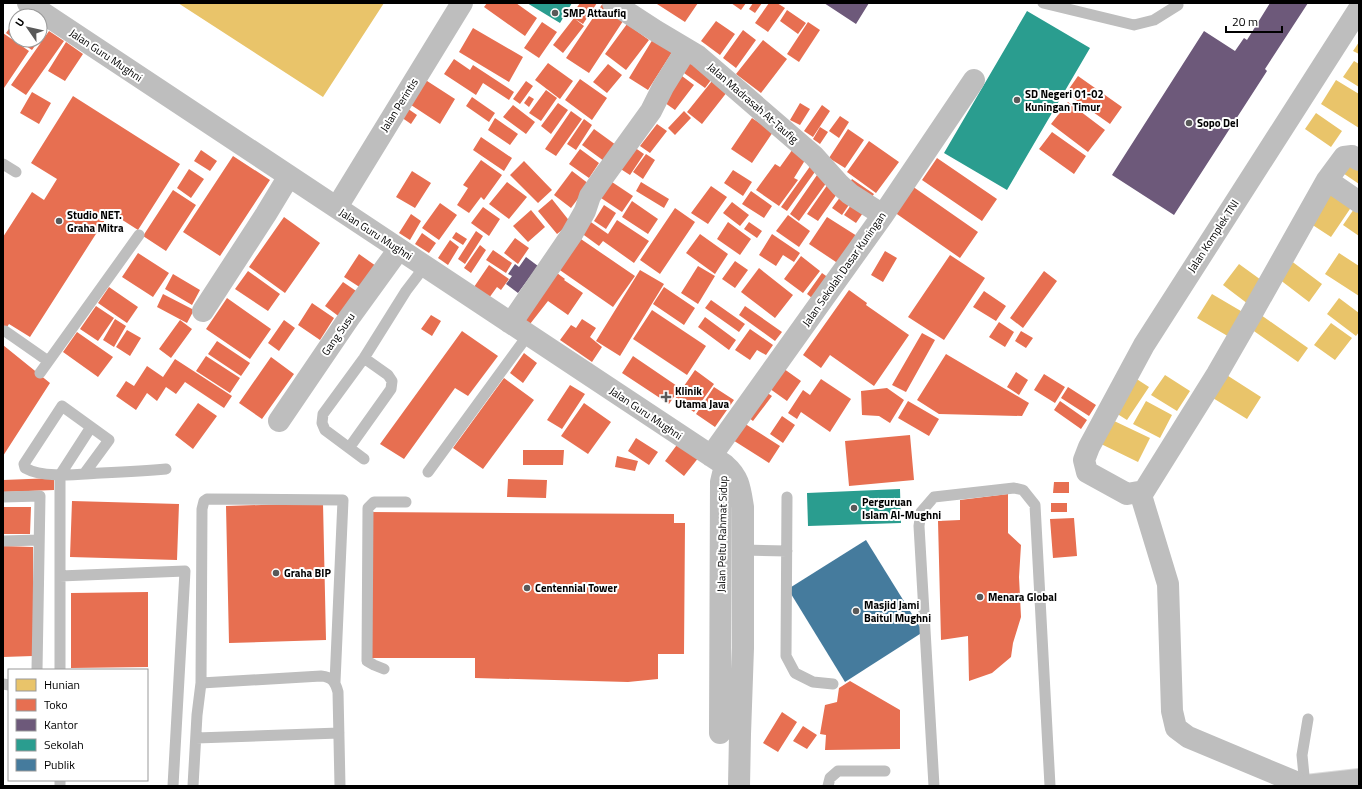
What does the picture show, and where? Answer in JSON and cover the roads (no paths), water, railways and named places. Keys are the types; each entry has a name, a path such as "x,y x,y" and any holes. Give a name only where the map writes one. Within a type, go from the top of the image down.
{"main road":[{"name":"Jalan Guru Mughni","path":"28,3 718,460"},
{"name":"Jalan Perintis","path":"336,208 462,3"},
{"name":"Jalan Madrasah At-Taufig","path":"613,3 686,50 698,56 814,156 850,194 883,215"},
{"name":"Jalan Komplek TNI","path":"1140,492 1127,494 1087,472 1084,460 1089,447 1144,344 1359,9"},
{"path":"509,322 516,316 572,234 585,211 590,196 651,111 663,87 686,50"},
{"name":"Jalan Sekolah Dasar Kuningan","path":"718,460 974,80"},
{"path":"1359,160 1352,156 1344,157 1327,180 1217,374 1155,475 1144,491 1140,492 1168,584 1172,711 1176,728 1188,737 1305,786 1359,780"},
{"path":"203,312 289,176"},
{"path":"1327,180 1359,202"},
{"name":"Gang Susu","path":"279,421 349,318 399,249"},
{"name":"Jalan Peltu Rahmat Sidup","path":"718,460 733,472 740,486 743,507 743,648 739,786"},
{"name":"Jalan Peltu Rahmat Sidup","path":"718,460 721,482 720,733"},
{"path":"720,648 743,648"}],"lane":[{"path":"1043,3 1134,25 1154,20 1178,5"},
{"path":"3,164 16,172"},
{"path":"40,373 139,235"},
{"path":"364,459 325,430 322,423 323,414 364,358 406,291 425,266"},
{"path":"5,331 48,361"},
{"path":"428,472 528,335"},
{"path":"349,448 391,389 392,381 388,375 364,358"},
{"path":"84,474 109,440 62,406 24,464 25,468 30,471 60,475 84,474 166,469"},
{"path":"60,669 60,475 91,427"},
{"path":"934,786 919,526 921,512 934,497 1014,488 1023,490 1035,505 1050,786"},
{"path":"3,497 40,496 37,669"},
{"path":"788,497 786,656 795,673 812,682 833,684"},
{"path":"193,786 201,683 202,509 204,502 207,499 343,500 335,682 338,692 340,786"},
{"path":"384,669 374,666 367,661 368,508 374,502 406,502"},
{"path":"3,541 39,540"},
{"path":"743,550 788,551"},
{"path":"60,576 185,571 173,786"},
{"path":"201,683 321,676 328,677 335,682"},
{"path":"1305,786 1302,756 1308,719"},
{"path":"196,738 339,733"},
{"path":"828,786 830,778 838,771 885,771"}],"place":[{"name":"SMP Attaufiq","path":"555,13"},
{"name":"SD Negeri 01-02 Kuningan Timur","path":"1017,100"},
{"name":"Sopo Del","path":"1189,123"},
{"name":"Studio NET. Graha Mitra","path":"59,221"},
{"name":"Klinik Utama Java","path":"666,397"},
{"name":"Perguruan Islam Al-Mughni","path":"854,508"},
{"name":"Graha BIP","path":"276,573"},
{"name":"Centennial Tower","path":"527,588"},
{"name":"Menara Global","path":"980,597"},
{"name":"Masjid Jami Baitul Mughni","path":"856,611"}]}
